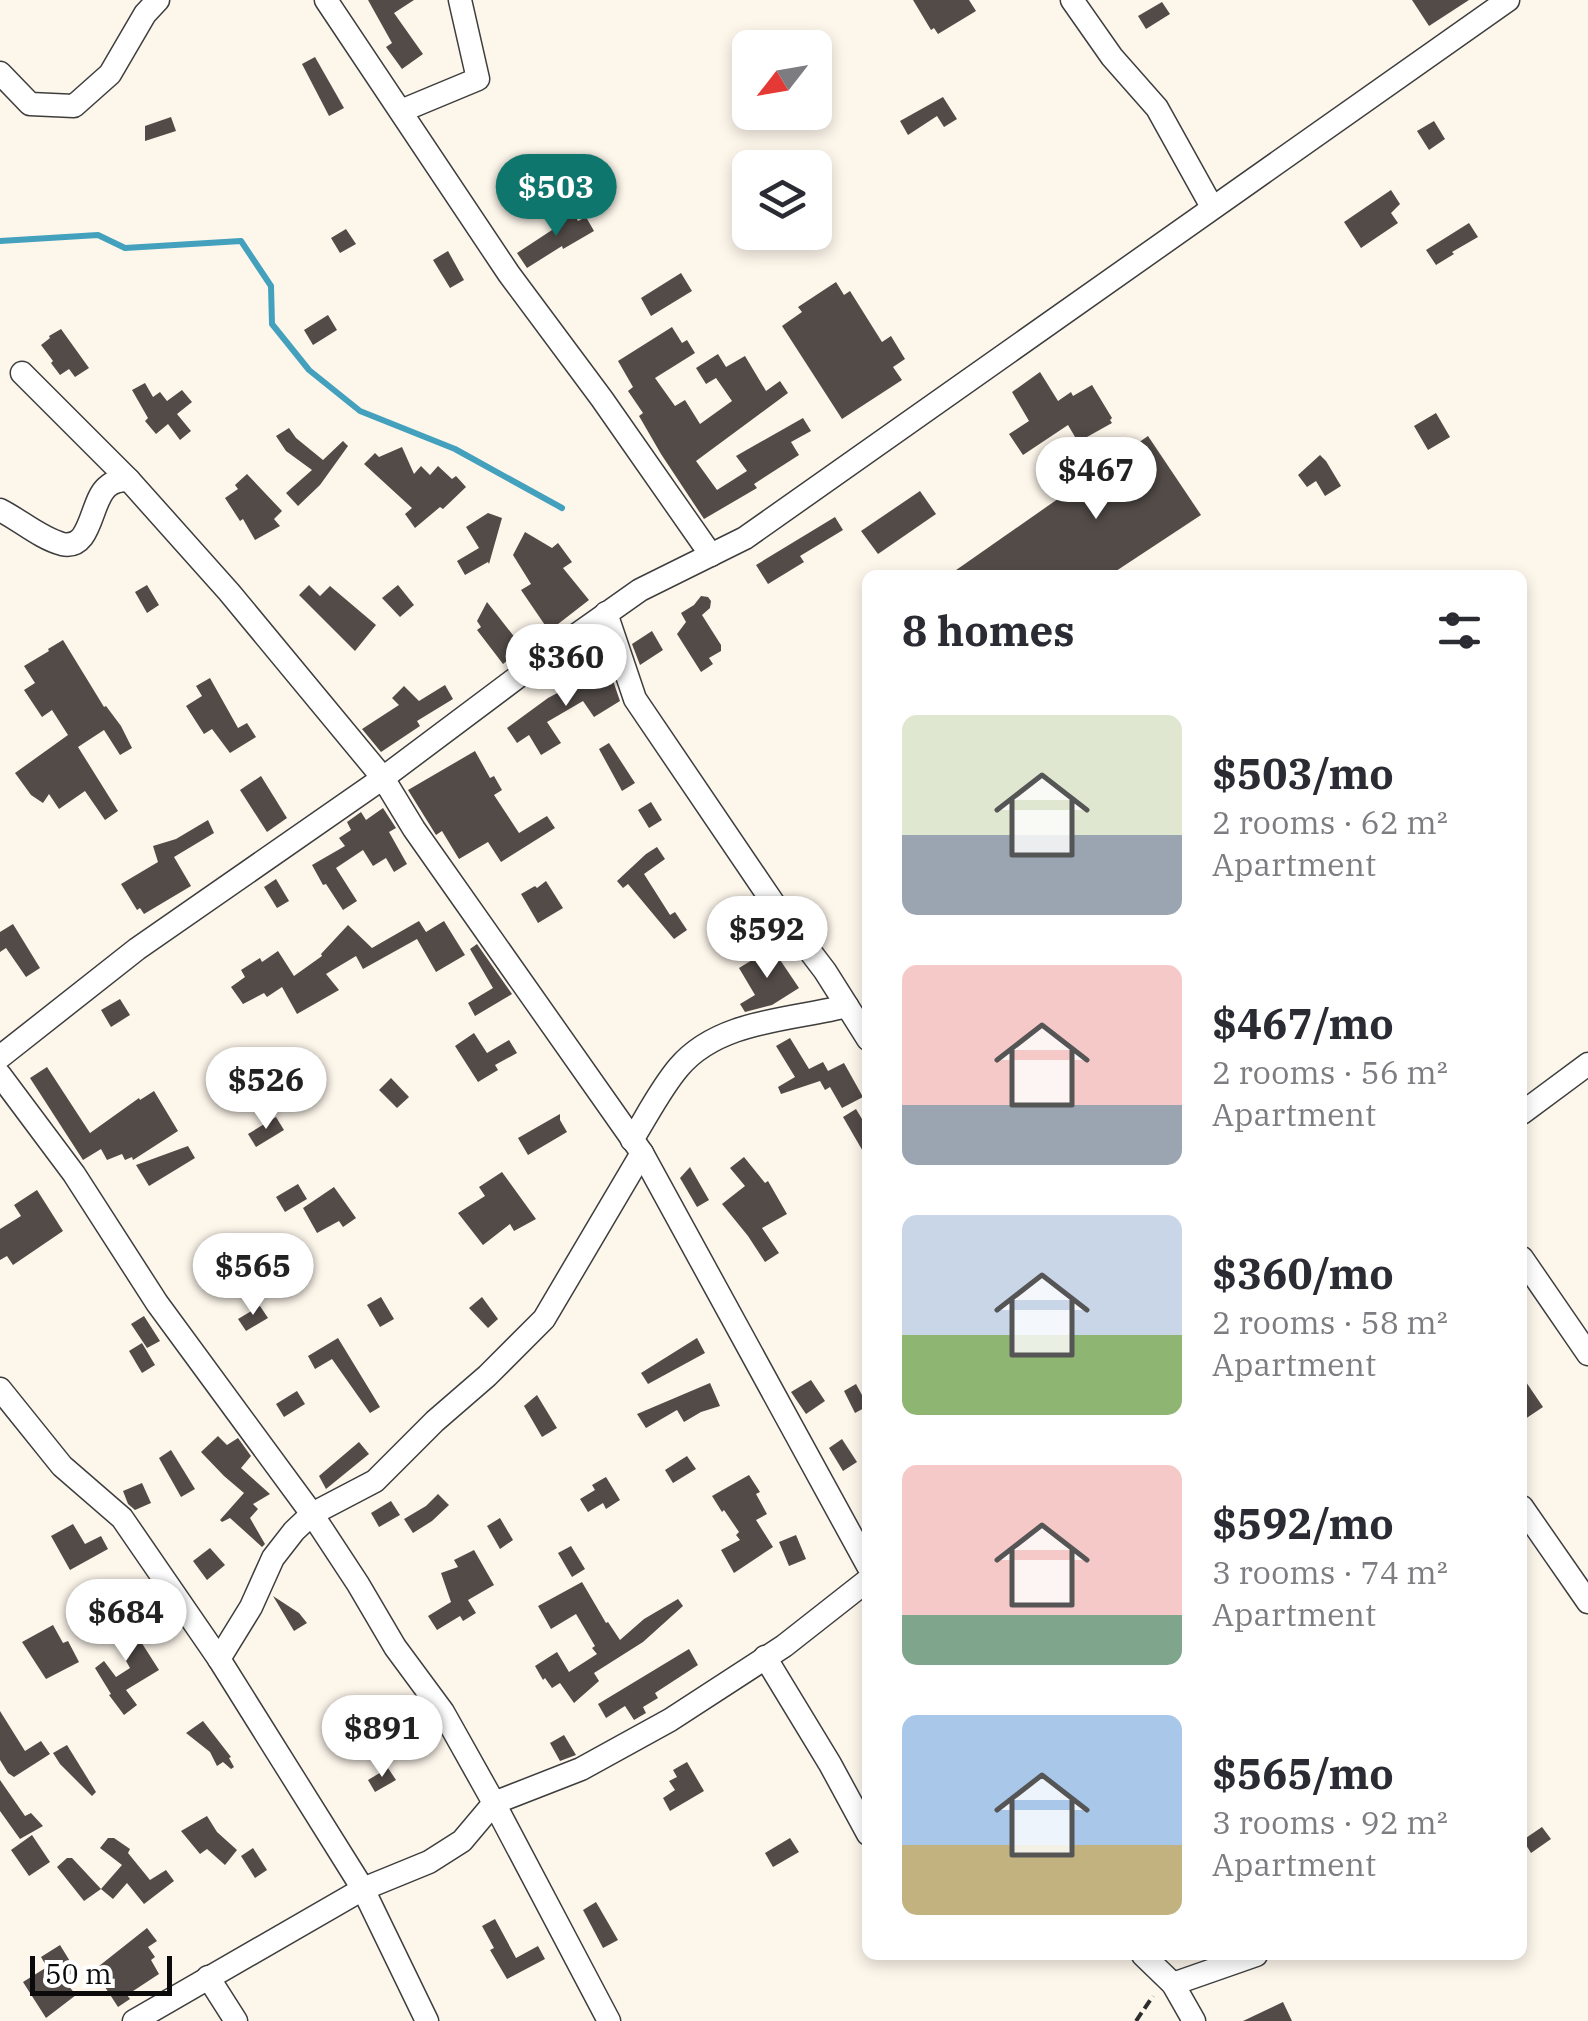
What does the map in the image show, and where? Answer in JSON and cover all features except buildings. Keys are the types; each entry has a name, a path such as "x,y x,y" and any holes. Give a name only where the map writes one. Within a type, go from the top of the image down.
{"street":[{"path":"0,73 30,104 74,106 110,74 145,14 158,0"},
{"path":"326,0 509,274 711,555"},
{"path":"401,111 478,79 460,0"},
{"path":"1072,0 1112,56 1157,108 1212,208"},
{"path":"0,1057 137,949 382,778 606,613 640,590 745,538 1508,0"},
{"path":"22,373 128,480 228,592 382,778 414,830 637,1147 862,1555"},
{"path":"0,510 66,545 79,542 100,494 116,481 128,480"},
{"path":"606,613 635,699 862,1029"},
{"path":"220,1659 273,1558 294,1531 312,1514 374,1481 544,1318 678,1068 709,1042 734,1031 847,1006"},
{"path":"1527,1109 1588,1064"},
{"path":"0,1075 74,1174 158,1303 312,1514 395,1648 443,1712 609,2021"},
{"path":"1527,1265 1588,1354"},
{"path":"2,1396 62,1466 122,1518 220,1659 363,1889 427,2021"},
{"path":"1527,1514 1588,1602"},
{"path":"134,2021 363,1889 429,1862 462,1841 494,1803 596,1760 670,1720 784,1646 862,1585"},
{"path":"766,1657 862,1823"},
{"path":"1148,1960 1173,1984 1194,2021"},
{"path":"1173,1984 1242,1960"},
{"path":"208,1977 236,2021"}],"path":[{"path":"1136,2021 1154,1994 1173,1984"}],"waterway":[{"path":"0,241 98,235 125,248 241,241 271,286 272,324 309,370 360,411 455,449 562,508"}]}
